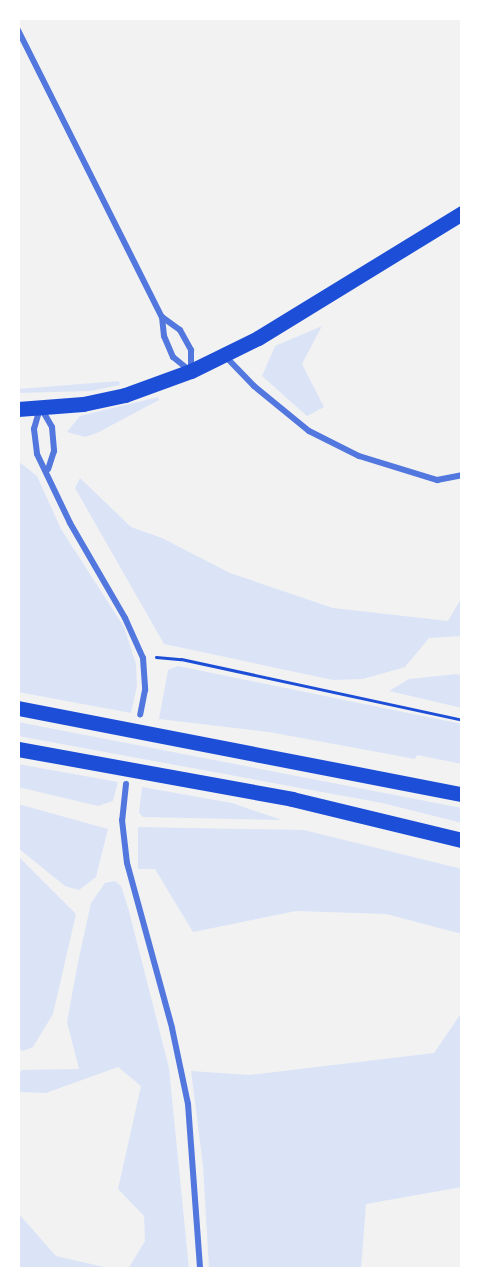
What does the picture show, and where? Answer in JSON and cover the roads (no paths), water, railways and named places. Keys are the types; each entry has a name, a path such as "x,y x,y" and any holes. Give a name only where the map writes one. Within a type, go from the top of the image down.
{"main road":[{"path":"20,407 41,408 125,395 191,371 225,355 462,213"},
{"path":"18,708 462,794"},
{"path":"18,749 292,799 462,840"}],"street":[{"path":"18,30 162,318 164,336 173,357 191,371"},
{"path":"162,318 180,330 191,350 191,371"},
{"path":"225,355 254,386 309,431 359,456 437,480 462,475"},
{"path":"41,408 34,429 38,454 48,469 57,498 126,618 143,658 145,690 140,715"},
{"path":"41,408 52,427 54,451 48,469"},
{"path":"126,784 122,820 127,863 172,1028 188,1104 200,1269"}]}
